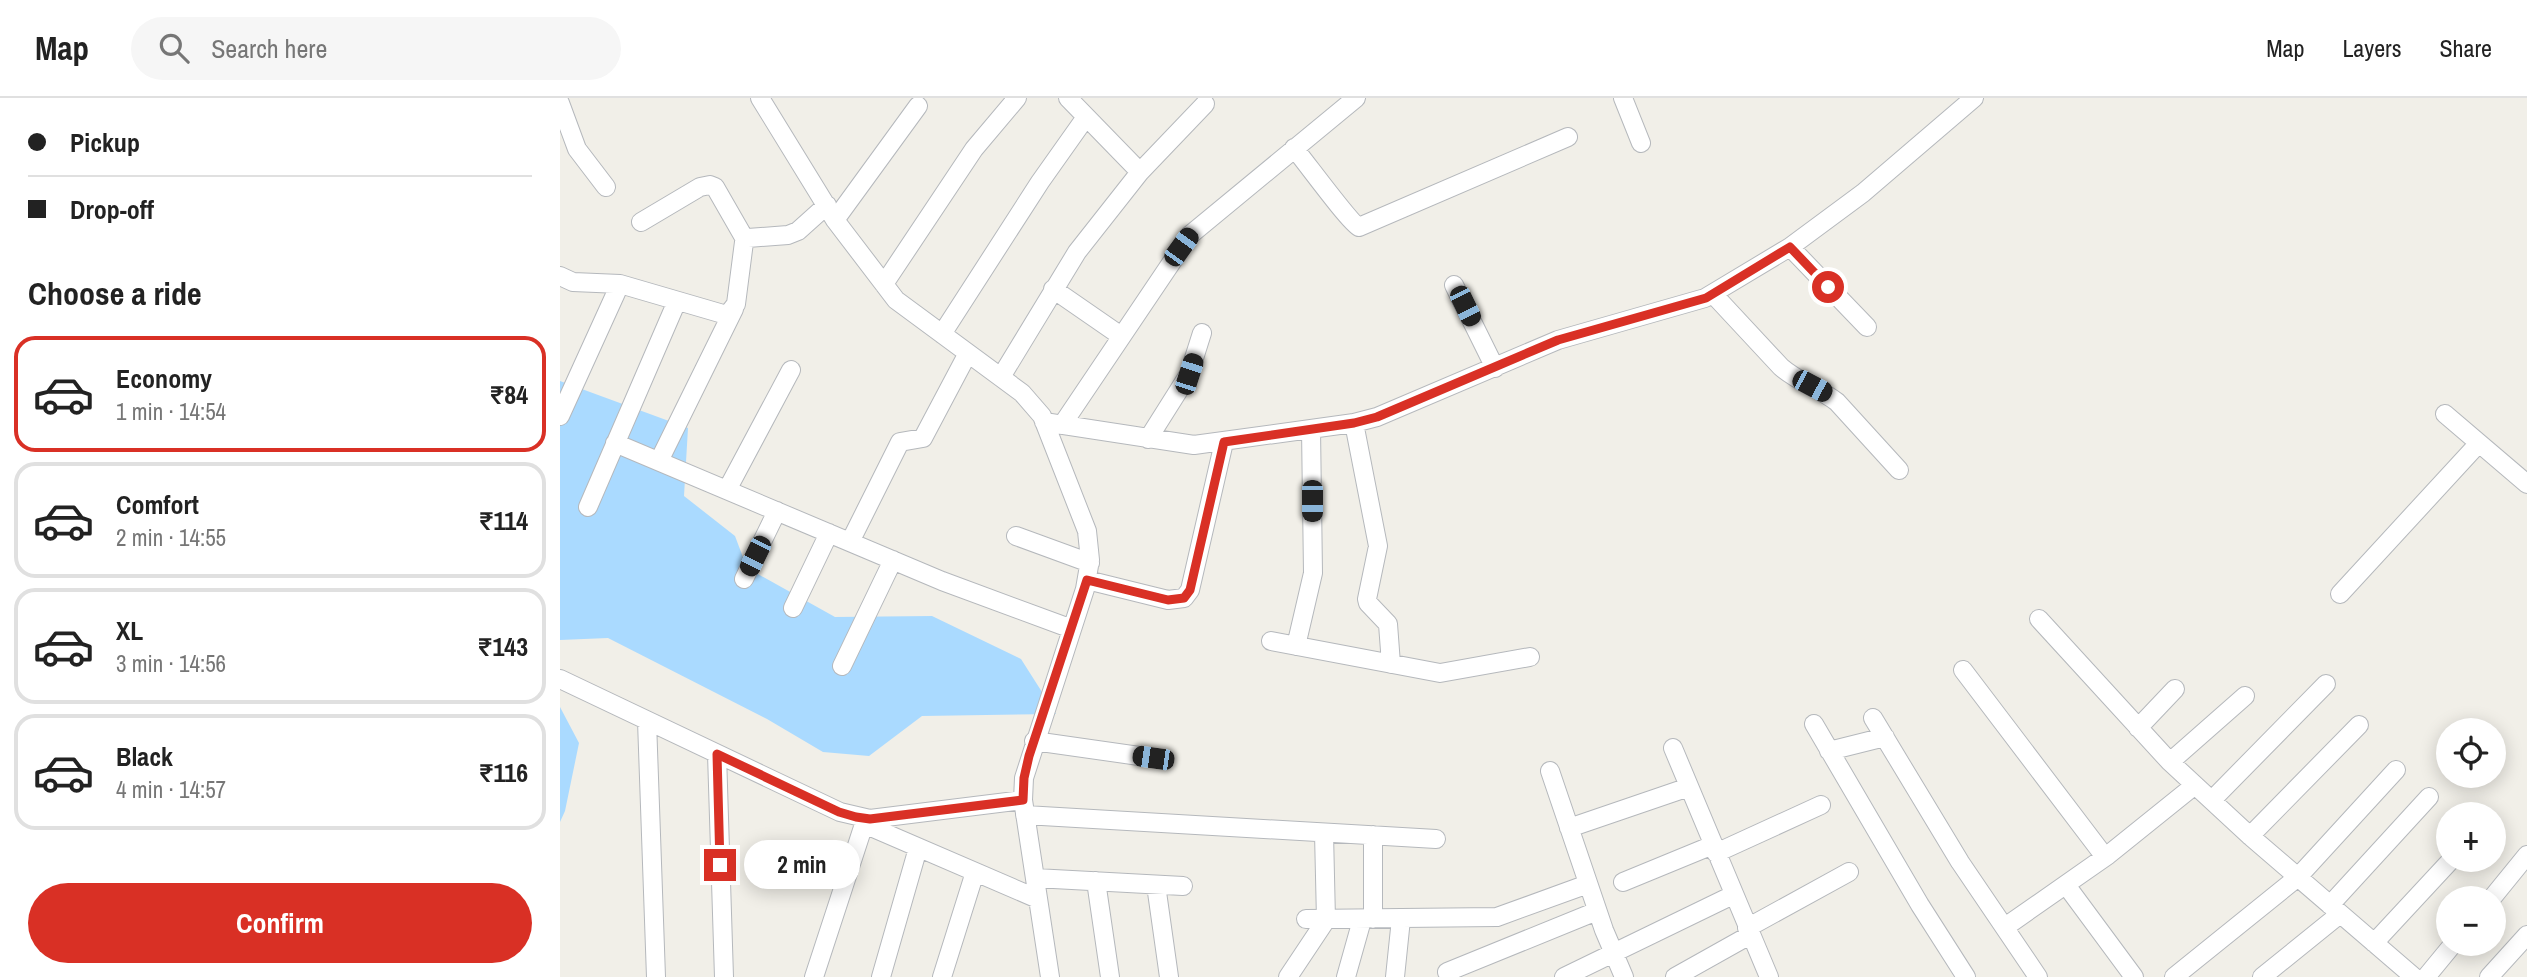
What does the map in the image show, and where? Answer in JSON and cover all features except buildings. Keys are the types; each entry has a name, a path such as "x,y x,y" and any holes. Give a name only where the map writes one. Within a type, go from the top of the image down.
{"street":[{"path":"760,98 831,213 896,300 1022,393 1042,416 1053,424 1194,445 1354,423 1399,409 1558,340 1692,303 1713,294 1790,247 1863,193 1974,98"},
{"path":"884,284 974,149 1017,98"},
{"path":"1068,98 1140,172"},
{"path":"1053,424 1122,336 1190,235 1356,98"},
{"path":"1623,98 1641,143"},
{"path":"560,103 577,149 606,187"},
{"path":"1001,377 1077,251 1140,172 1205,104"},
{"path":"746,240 788,235 831,213 918,106"},
{"path":"942,334 1040,182 1086,117"},
{"path":"1294,148 1351,222 1359,227 1568,137"},
{"path":"641,222 701,187 710,185 715,187 746,240 734,309 659,461"},
{"path":"1790,247 1867,327"},
{"path":"560,276 573,282 620,284 723,314 734,309"},
{"path":"560,416 620,284"},
{"path":"1454,285 1495,368"},
{"path":"1053,289 1122,336"},
{"path":"1713,294 1791,376 1837,402 1899,470"},
{"path":"588,507 677,301"},
{"path":"1148,439 1189,374 1202,333"},
{"path":"850,542 900,442 923,438 968,353"},
{"path":"727,490 792,370"},
{"path":"2445,414 2527,484"},
{"path":"1354,423 1378,546 1367,599 1388,624 1391,664"},
{"path":"1050,977 1024,808 1024,778 1088,571 1087,531 1053,424"},
{"path":"1296,646 1313,573 1311,429"},
{"path":"1016,536 1088,571 1168,600 1184,598 1190,590 1224,442"},
{"path":"615,443 893,560 1072,629"},
{"path":"2340,594 2479,443"},
{"path":"744,579 777,511"},
{"path":"793,608 829,533"},
{"path":"842,666 893,560"},
{"path":"2039,619 2170,762 2250,836 2414,977"},
{"path":"1270,641 1440,673 1530,657"},
{"path":"1963,670 2105,857"},
{"path":"560,679 839,812 865,821 918,848 1038,899"},
{"path":"2212,800 2326,684"},
{"path":"2138,728 2175,689"},
{"path":"2170,762 2245,696"},
{"path":"1873,718 1960,862 2038,977"},
{"path":"648,721 656,977"},
{"path":"1814,724 1964,976"},
{"path":"2250,836 2358,725"},
{"path":"1829,751 1885,737"},
{"path":"1034,741 1153,758"},
{"path":"1673,748 1769,977"},
{"path":"717,754 724,977"},
{"path":"2174,977 2298,877 2396,770"},
{"path":"1550,771 1597,911 1624,977"},
{"path":"2005,928 2105,857 2195,785"},
{"path":"1569,828 1689,787"},
{"path":"2262,977 2335,909 2429,797"},
{"path":"1623,882 1715,849 1821,804"},
{"path":"865,821 1024,808 1324,833 1436,839"},
{"path":"814,977 865,821"},
{"path":"1288,977 1326,920 1324,833"},
{"path":"1346,977 1367,919 1373,835"},
{"path":"881,977 918,848"},
{"path":"2502,886 2527,855"},
{"path":"942,977 975,872"},
{"path":"1675,977 1849,872"},
{"path":"2374,943 2440,872"},
{"path":"1035,878 1183,886"},
{"path":"1096,881 1110,977"},
{"path":"1306,919 1497,917 1588,884"},
{"path":"1156,885 1169,977"},
{"path":"2066,885 2134,977"},
{"path":"1564,977 1733,895"},
{"path":"1447,972 1597,911"},
{"path":"1395,977 1401,919"},
{"path":"2488,977 2527,934"},
{"path":"2426,977 2443,956"}],"water":[{"path":"560,381 688,428 684,496 735,536 747,568 835,617 932,616 1021,659 1056,714 922,716 869,756 823,752 767,719 608,638 560,640"},
{"path":"560,707 579,743 565,811 560,822"}],"route":[{"path":"720,865 717,754 839,812 856,817 870,819 1023,800 1029,756 1087,580 1168,600 1184,598 1190,590 1224,442 1354,423 1377,417 1558,340 1706,298 1790,247 1828,287"}]}
